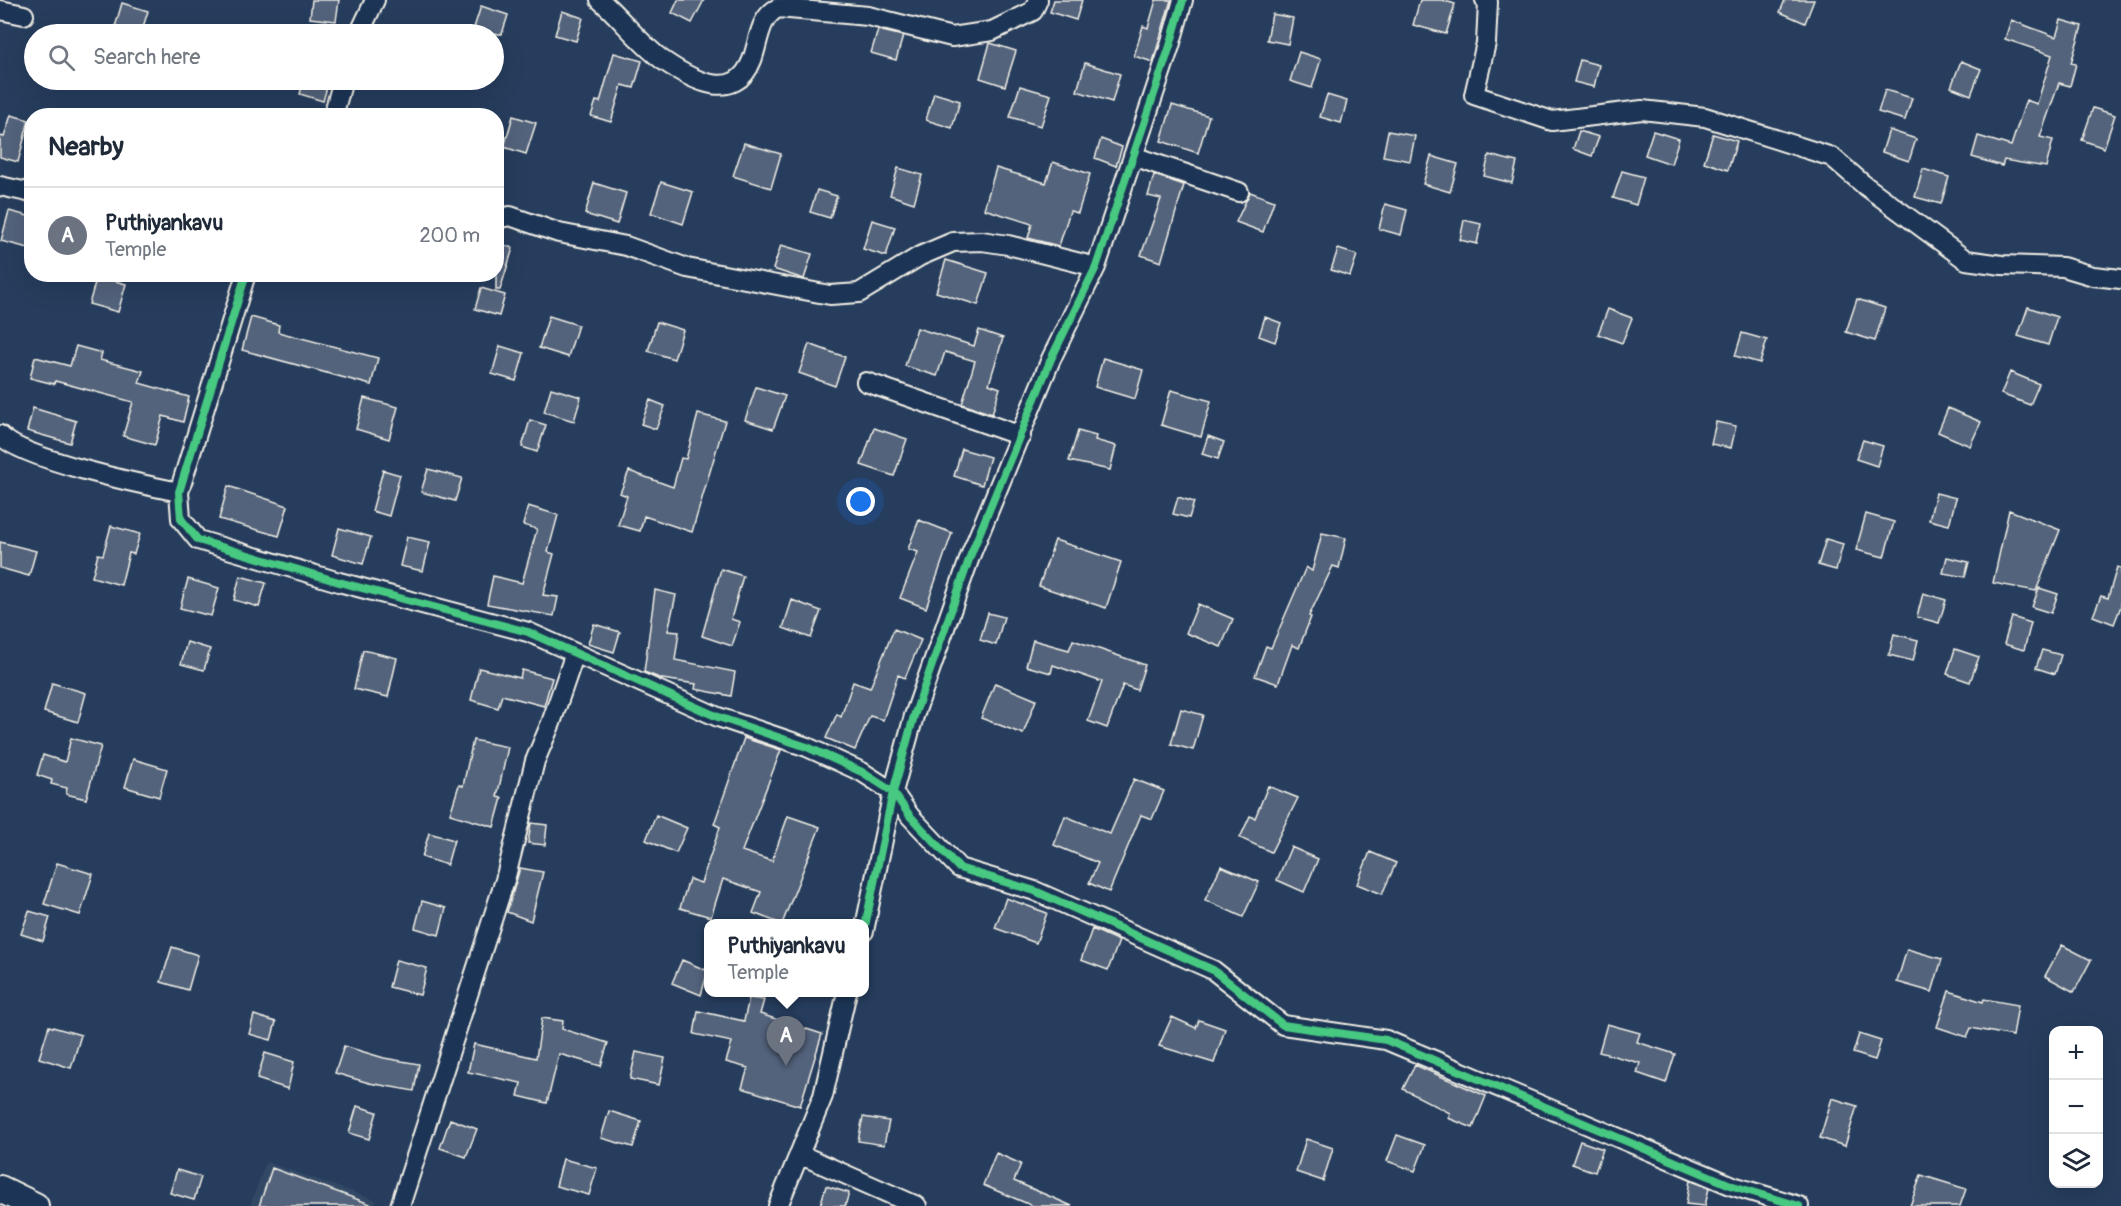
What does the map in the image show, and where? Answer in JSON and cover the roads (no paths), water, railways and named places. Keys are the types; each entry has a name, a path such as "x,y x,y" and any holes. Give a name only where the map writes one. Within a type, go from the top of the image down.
{"main road":[{"path":"0,1189 35,1206"}],"street":[{"path":"364,24 375,0"},
{"path":"600,0 663,61 700,80 722,87 735,83 744,74 752,61 762,25 770,12 778,8 868,16 952,37 992,31 1033,11 1038,0"},
{"path":"867,919 893,792 914,716 963,576 1051,359 1096,267 1183,0"},
{"path":"1485,0 1488,2 1486,43 1474,95 1552,121 1642,110 1705,117 1832,157 1863,184 1966,260 2002,265 2063,267 2093,276 2121,279"},
{"path":"0,9 24,15"},
{"path":"335,108 340,90"},
{"path":"1133,156 1239,192"},
{"path":"0,186 24,191"},
{"path":"504,217 510,216 559,233 626,246 687,268 830,295 859,292 920,256 953,242 982,241 1008,244 1096,267"},
{"path":"244,282 179,492 181,519 198,540 339,582 528,632 718,717 807,747 862,772 893,792 910,816 959,867 1035,891 1213,970 1283,1025 1386,1040 1733,1186 1799,1206"},
{"path":"866,382 1021,436"},
{"path":"0,435 19,449 77,468 179,492"},
{"path":"400,1206 502,891 536,760 575,653"},
{"path":"778,1206 823,1096 846,997"},
{"path":"799,1155 917,1206"}],"place":[{"name":"Puthiyankavu","path":"786,1066"}]}
